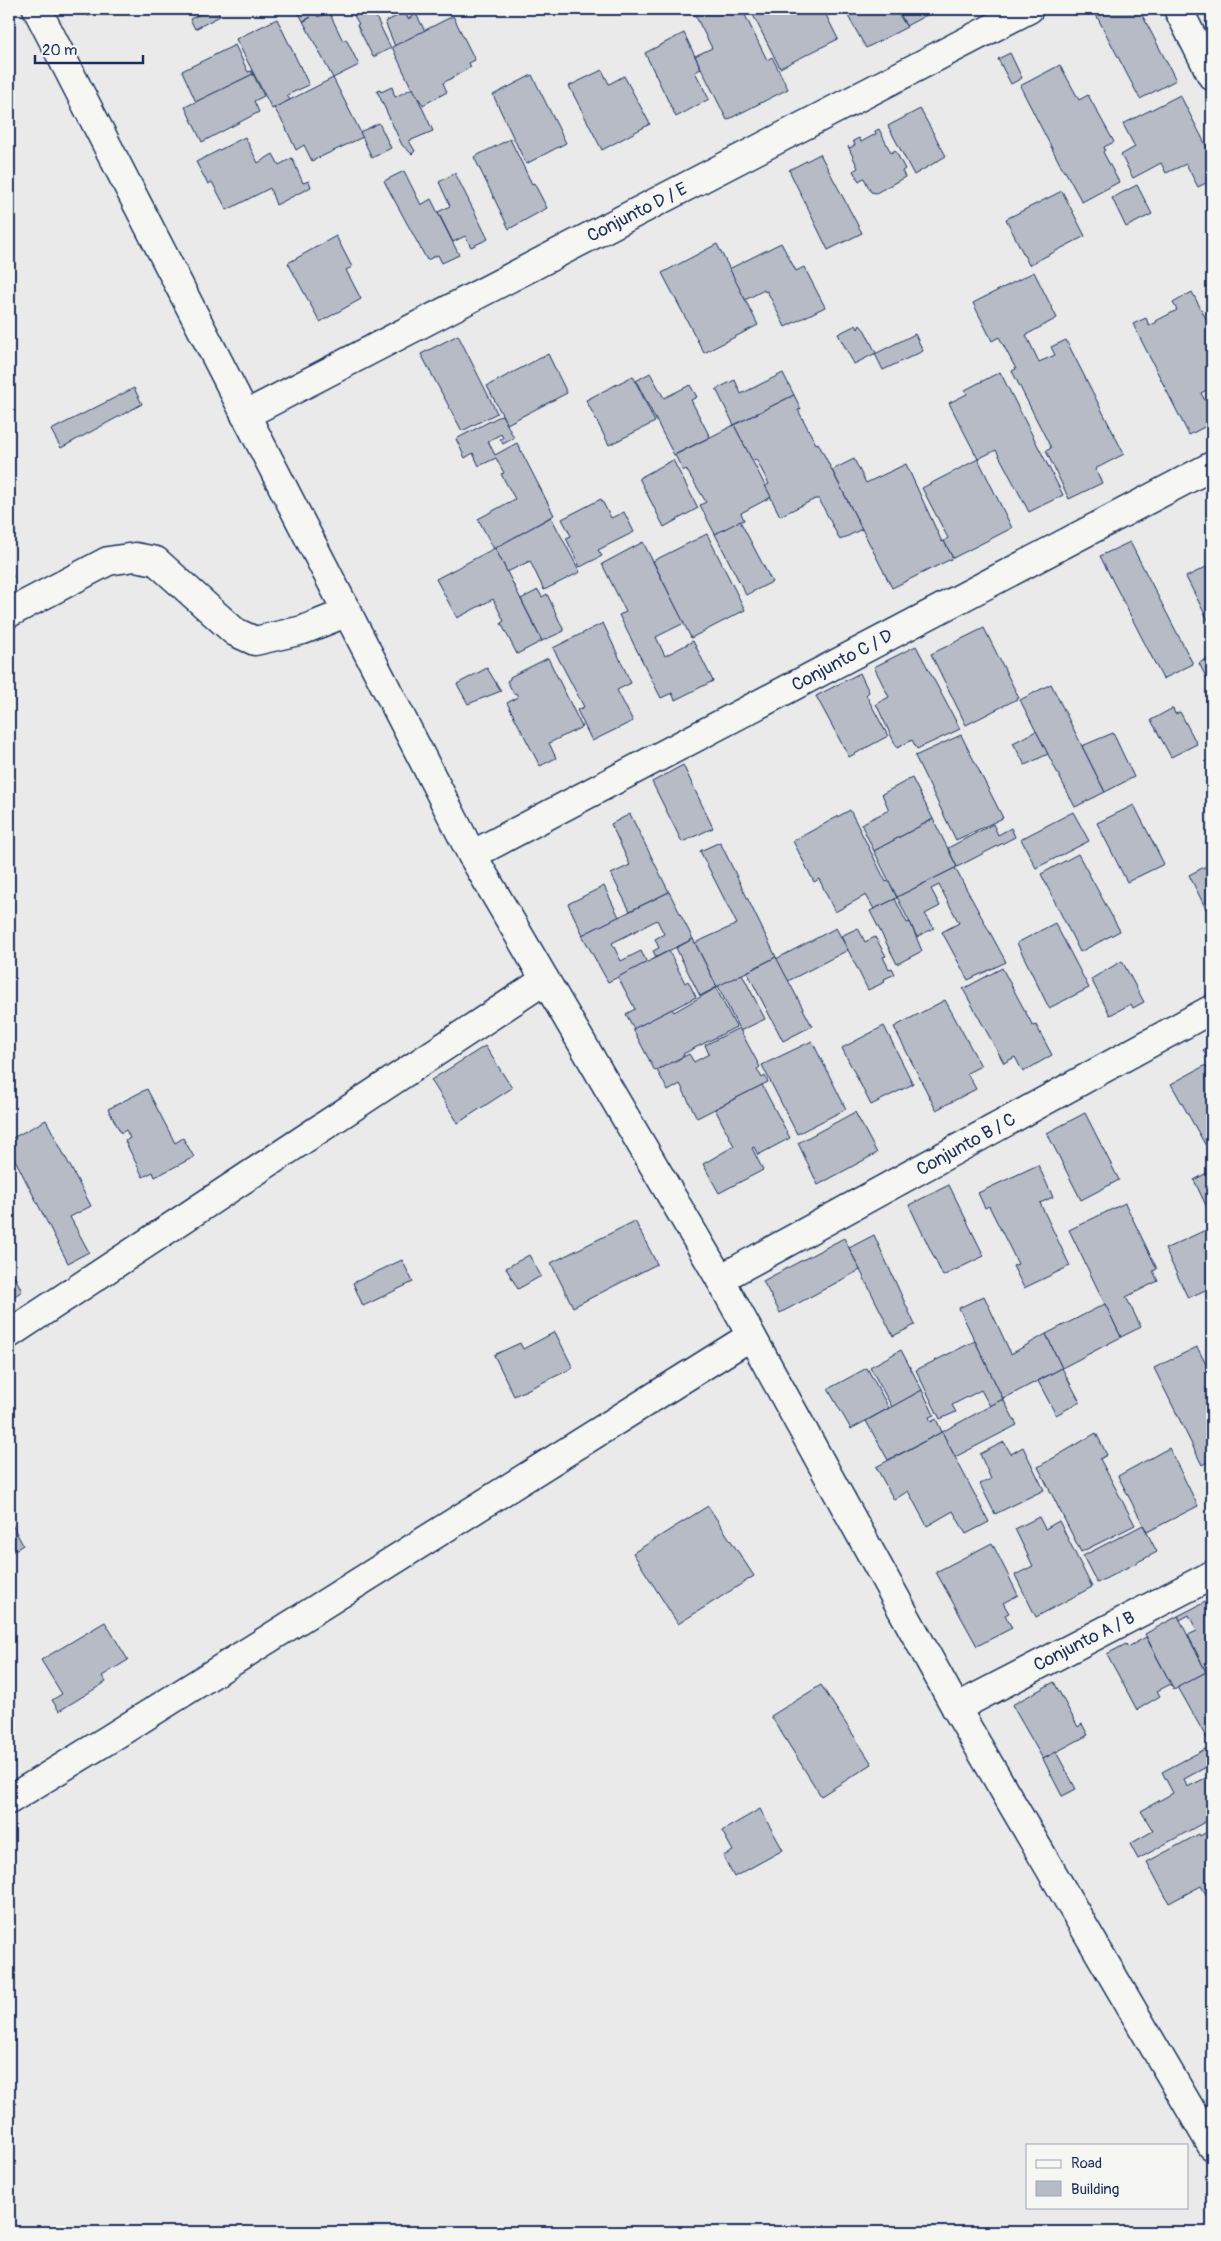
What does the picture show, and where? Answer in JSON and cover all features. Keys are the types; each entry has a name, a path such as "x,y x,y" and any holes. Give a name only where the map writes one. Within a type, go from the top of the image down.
{"street":[{"path":"37,9 472,855 720,1279 956,1708 1212,2146"},
{"name":"Conjunto D / E","path":"245,415 1029,9"},
{"path":"1178,9 1212,76"},
{"name":"Conjunto C / D","path":"472,855 1212,466"},
{"path":"9,613 108,562 135,557 156,562 235,632 255,641 303,630 348,612"},
{"path":"9,1334 545,980"},
{"name":"Conjunto B / C","path":"720,1279 1212,1009"},
{"path":"9,1800 751,1336"},
{"name":"Conjunto A / B","path":"956,1708 1212,1575"}],"building":[{"path":"81,9 103,9 88,16"},
{"path":"211,9 216,9 220,16 195,29 190,19"},
{"path":"297,9 326,9 316,14 318,17 329,12 343,41 346,39 359,65 333,78 303,22 311,17 303,21"},
{"path":"350,9 372,9 391,48 373,57 357,25 359,24"},
{"path":"703,9 742,9 767,60 772,57 788,89 727,120 695,56 712,48 694,13"},
{"path":"750,9 823,9 838,39 780,68"},
{"path":"844,9 895,9 907,27 866,48"},
{"path":"898,9 938,9 906,26"},
{"path":"1093,9 1139,9 1176,80 1140,99"},
{"path":"405,12 408,19 416,14 425,31 395,46 385,22"},
{"path":"453,16 475,60 469,63 471,67 443,83 447,92 423,105 411,87 392,47"},
{"path":"277,19 309,85 287,95 290,100 272,109 236,39"},
{"path":"684,33 701,69 695,72 709,99 676,117 645,53"},
{"path":"235,45 248,72 251,71 253,74 196,102 182,71"},
{"path":"1010,53 1022,78 1011,84 998,59"},
{"path":"1060,65 1079,100 1088,95 1114,142 1104,147 1105,150 1103,152 1119,182 1082,202 1064,172 1020,86"},
{"path":"602,70 609,84 624,76 650,124 602,150 569,86"},
{"path":"253,74 264,96 254,101 259,112 202,142 185,107"},
{"path":"532,75 566,143 526,164 493,95"},
{"path":"333,78 363,137 312,161 304,145 296,150 274,108"},
{"path":"392,87 395,97 413,88 433,131 409,141 415,151 412,154 402,145 377,91 380,90 381,92"},
{"path":"1180,95 1212,157 1212,180 1198,187 1186,164 1166,173 1161,163 1133,178 1121,155 1135,147 1123,124"},
{"path":"920,109 946,156 914,175 888,126"},
{"path":"379,123 391,148 372,158 360,132"},
{"path":"879,129 891,153 895,150 905,169 902,171 905,177 876,193 871,192 864,178 859,181 853,171 858,168 848,146 850,148 855,145 853,141 859,138 861,142 876,134 875,131"},
{"path":"245,137 258,163 273,154 279,165 292,158 303,183 309,181 311,187 276,205 270,188 227,210 212,182 208,184 196,162"},
{"path":"510,139 532,184 534,183 547,208 509,229 474,157"},
{"path":"820,154 862,233 828,250 789,170"},
{"path":"404,171 421,205 431,199 459,255 442,263 438,255 427,260 384,181"},
{"path":"455,173 488,239 471,247 465,236 453,242 438,212 450,206 439,182"},
{"path":"1137,185 1152,214 1126,227 1112,198"},
{"path":"1062,191 1085,236 1029,265 1006,219"},
{"path":"336,236 352,267 346,270 361,299 320,322 288,263"},
{"path":"781,243 796,271 804,267 825,307 785,327 767,291 765,292 764,290 745,300 729,269"},
{"path":"717,244 758,325 704,353 662,273"},
{"path":"1034,272 1057,318 1026,335 1039,362 1055,355 1051,347 1066,340 1124,454 1095,469 1102,483 1069,499 1046,451 1051,448 1012,371 1016,369 999,337 992,341 973,303"},
{"path":"1192,292 1212,330 1212,387 1201,393 1212,414 1212,423 1189,435 1133,324 1146,318 1149,326 1157,322 1177,310 1173,303"},
{"path":"856,325 858,329 860,325 865,331 876,353 854,364 838,334"},
{"path":"915,334 923,351 883,370 875,354"},
{"path":"458,335 497,413 462,431 421,354"},
{"path":"548,354 567,393 507,424 487,386"},
{"path":"1000,372 1063,495 1029,512 996,450 978,459 949,403 967,394 965,390"},
{"path":"650,373 664,398 690,385 697,397 691,400 710,437 674,455 636,381"},
{"path":"783,373 794,395 734,425 716,389 735,380 741,394"},
{"path":"633,376 655,422 609,445 586,400"},
{"path":"134,388 142,404 61,448 51,430"},
{"path":"794,395 801,409 798,410 816,444 818,443 862,529 840,540 819,499 815,499 780,516 765,486 769,484 756,459 752,461 734,425"},
{"path":"502,415 514,438 503,444 500,439 503,438 501,434 488,441 495,455 517,443 554,515 494,549 478,519 515,499 501,474 504,473 496,458 479,466 473,453 465,458 456,439"},
{"path":"734,425 771,497 741,513 744,520 715,534 700,505 706,502 686,469 683,471 675,455"},
{"path":"854,459 866,483 906,464 942,542 944,541 953,558 892,588 832,470"},
{"path":"978,459 1012,528 953,558 944,541 948,538 922,488"},
{"path":"673,460 698,508 664,527 639,478"},
{"path":"601,499 611,518 624,512 634,532 598,550 602,556 580,567 566,538 571,536 562,519"},
{"path":"551,517 580,572 544,590 530,561 507,572 495,548"},
{"path":"740,521 772,582 746,595 715,534"},
{"path":"707,534 745,610 691,638 653,561"},
{"path":"643,542 684,623 656,637 665,656 693,641 713,681 675,700 672,693 661,698 619,615 626,612 602,564"},
{"path":"1130,542 1193,664 1163,679 1100,556"},
{"path":"495,548 542,641 517,654 501,623 504,621 493,599 457,618 436,579"},
{"path":"1212,564 1212,628 1186,577"},
{"path":"9,568 13,577 9,580"},
{"path":"538,590 542,597 547,594 564,631 542,641 521,599"},
{"path":"603,623 631,683 617,690 633,721 592,741 577,710 584,707 553,648"},
{"path":"984,628 1019,698 966,725 931,654"},
{"path":"916,646 960,729 917,749 912,740 897,748 876,704 889,697 874,667"},
{"path":"1212,656 1212,689 1199,663"},
{"path":"548,658 582,727 549,743 556,758 540,766 507,703 518,697 516,693 514,694 507,681 510,677"},
{"path":"487,668 501,691 468,704 457,684"},
{"path":"860,673 869,692 866,695 888,736 849,757 816,696"},
{"path":"1051,684 1105,792 1075,807 1020,700"},
{"path":"1173,708 1175,714 1180,712 1197,744 1171,757 1151,720"},
{"path":"1036,731 1048,754 1025,765 1013,743"},
{"path":"1113,733 1134,777 1105,792 1082,746"},
{"path":"961,735 1003,818 956,840 915,756"},
{"path":"683,765 713,828 682,842 652,782"},
{"path":"912,778 933,819 874,851 861,824 889,810 882,794"},
{"path":"1134,805 1164,864 1127,882 1097,823"},
{"path":"850,810 886,882 889,881 897,898 874,909 866,895 835,912 819,879 814,882 793,841"},
{"path":"1073,812 1089,841 1036,868 1021,839"},
{"path":"630,814 669,892 630,911 611,874 630,865 611,824"},
{"path":"933,819 957,867 897,897 874,851"},
{"path":"993,824 998,835 1011,828 1015,837 957,867 948,848"},
{"path":"720,842 776,957 717,987 695,943 737,924 700,851"},
{"path":"1078,854 1120,931 1080,952 1041,874"},
{"path":"1212,863 1212,921 1189,875"},
{"path":"955,868 1006,962 968,980 942,932 959,923 939,885 931,889 940,906 925,914 934,928 917,937 897,897"},
{"path":"604,886 619,917 583,935 568,904"},
{"path":"669,892 693,939 656,957 653,951 659,948 655,939 664,934 657,920 612,943 621,961 641,951 647,963 608,982 582,935"},
{"path":"895,899 907,923 910,922 922,951 897,964 870,911"},
{"path":"1055,923 1089,988 1049,1008 1017,943"},
{"path":"836,928 848,950 788,981 776,959"},
{"path":"858,928 865,942 875,937 886,956 883,957 889,969 892,968 895,974 884,979 885,982 868,990 841,936"},
{"path":"693,939 717,987 700,996 676,948"},
{"path":"669,951 685,983 688,981 696,997 634,1029 626,1014 635,1009 618,977"},
{"path":"776,957 812,1026 783,1041 747,972"},
{"path":"1122,961 1144,1002 1133,1008 1131,1004 1110,1015 1091,979"},
{"path":"1002,968 1033,1026 1036,1025 1052,1055 1023,1072 1015,1057 1004,1063 963,989"},
{"path":"742,974 765,1019 740,1031 718,986"},
{"path":"716,988 736,1027 683,1054 684,1056 655,1071 633,1029 672,1009 674,1012"},
{"path":"945,1000 981,1066 967,1073 976,1089 936,1110 894,1027"},
{"path":"884,1026 913,1084 871,1105 842,1048"},
{"path":"739,1028 760,1067 757,1069 762,1078 765,1076 768,1082 697,1118 680,1084 668,1091 657,1070 689,1054 694,1062 709,1054 705,1045"},
{"path":"812,1041 846,1109 797,1134 762,1065"},
{"path":"1212,1045 1212,1067 1203,1050"},
{"path":"485,1046 512,1088 458,1123 431,1080"},
{"path":"1206,1065 1212,1078 1212,1142 1206,1146 1171,1084"},
{"path":"762,1085 790,1138 758,1155 754,1147 752,1148 763,1170 719,1193 703,1164 734,1146 715,1109"},
{"path":"147,1089 175,1143 183,1138 194,1157 155,1177 153,1172 143,1177 125,1141 130,1138 126,1130 121,1133 108,1109"},
{"path":"855,1112 877,1153 818,1185 798,1143"},
{"path":"1085,1113 1119,1180 1081,1200 1047,1133"},
{"path":"46,1120 91,1206 70,1217 89,1252 68,1263 9,1148 9,1140"},
{"path":"1038,1165 1053,1197 1040,1203 1070,1266 1024,1288 1013,1266 1018,1264 989,1206 985,1208 978,1193"},
{"path":"1212,1170 1212,1218 1194,1180"},
{"path":"949,1185 984,1256 943,1276 909,1205"},
{"path":"1125,1203 1157,1269 1153,1271 1158,1281 1126,1297 1141,1327 1121,1337 1069,1230"},
{"path":"635,1221 657,1264 573,1307 551,1263"},
{"path":"1212,1227 1212,1287 1188,1298 1165,1249"},
{"path":"874,1235 915,1325 893,1336 849,1248"},
{"path":"844,1238 860,1270 780,1313 763,1281"},
{"path":"529,1255 541,1276 518,1289 506,1268"},
{"path":"402,1260 413,1282 363,1306 353,1283"},
{"path":"9,1266 22,1291 9,1300"},
{"path":"984,1296 1011,1354 1046,1334 1062,1368 1003,1399 959,1308"},
{"path":"1105,1304 1121,1337 1062,1368 1046,1334"},
{"path":"555,1332 573,1368 514,1396 494,1355 520,1343 523,1349"},
{"path":"975,1341 1003,1399 990,1406 981,1390 952,1405 956,1412 940,1419 916,1370"},
{"path":"1197,1347 1208,1368 1212,1366 1212,1466 1209,1467 1207,1462 1202,1465 1154,1368"},
{"path":"901,1350 922,1390 892,1407 870,1367"},
{"path":"867,1368 889,1408 851,1429 828,1389"},
{"path":"1062,1368 1080,1402 1056,1415 1038,1381"},
{"path":"922,1390 934,1415 929,1417 931,1422 936,1419 942,1432 888,1460 866,1421"},
{"path":"1003,1399 1017,1425 955,1457 942,1432"},
{"path":"942,1432 989,1522 966,1534 953,1511 927,1526 908,1491 894,1500 876,1467"},
{"path":"1096,1433 1107,1455 1100,1459 1135,1525 1081,1552 1038,1467"},
{"path":"1004,1442 1011,1454 1023,1447 1044,1490 995,1514 980,1484 991,1479 980,1454"},
{"path":"1169,1448 1198,1506 1147,1532 1118,1476"},
{"path":"708,1506 754,1576 678,1624 633,1553"},
{"path":"1039,1517 1045,1529 1059,1521 1092,1587 1036,1617 1015,1575 1033,1566 1015,1529"},
{"path":"9,1519 23,1545 9,1554"},
{"path":"1143,1525 1157,1552 1097,1583 1083,1556"},
{"path":"992,1543 1018,1595 1003,1603 1009,1613 1005,1615 1012,1628 977,1646 936,1572"},
{"path":"1211,1599 1212,1669 1206,1672 1188,1635 1197,1631 1189,1615 1180,1620 1178,1616"},
{"path":"1178,1616 1206,1672 1174,1690 1145,1634"},
{"path":"105,1622 128,1660 102,1676 106,1682 59,1711 52,1700 62,1694 41,1660"},
{"path":"1146,1637 1171,1684 1157,1691 1160,1696 1137,1710 1107,1654 1126,1644 1128,1647"},
{"path":"1212,1669 1212,1745 1211,1746 1178,1687"},
{"path":"1054,1682 1078,1727 1082,1724 1088,1735 1043,1759 1012,1705"},
{"path":"821,1685 872,1764 821,1796 771,1716"},
{"path":"1211,1746 1212,1764 1184,1779 1187,1787 1212,1775 1212,1818 1138,1859 1130,1844 1153,1831 1141,1811 1173,1793 1162,1772"},
{"path":"1056,1752 1076,1789 1062,1796 1043,1759"},
{"path":"760,1809 783,1850 734,1877 723,1856 733,1851 722,1831"},
{"path":"1212,1829 1212,1853 1210,1854 1212,1858 1212,1902 1201,1886 1169,1903 1147,1862"}]}
